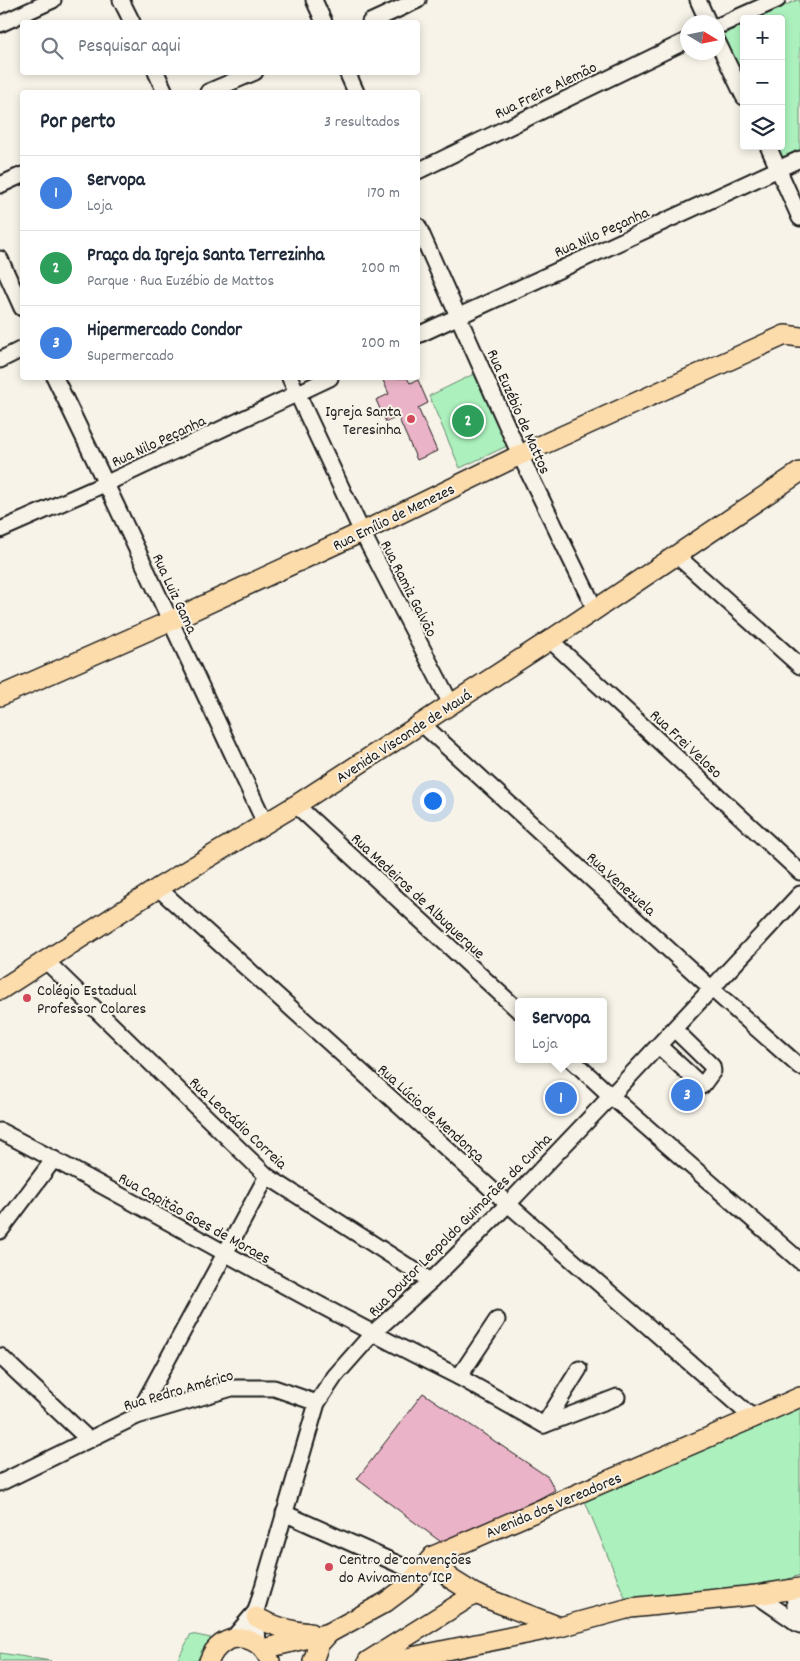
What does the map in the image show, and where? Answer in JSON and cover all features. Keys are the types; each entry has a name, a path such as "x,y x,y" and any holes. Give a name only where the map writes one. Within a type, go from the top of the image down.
{"main road":[{"name":"Rua Emílio de Menezes","path":"0,696 170,621 362,532 520,455 795,333"},
{"name":"Avenida Visconde de Mauá","path":"0,990 158,888 296,805 550,640 800,472"},
{"name":"Avenida dos Vereadores","path":"264,1651 326,1634 386,1602 406,1587 433,1556 800,1397"},
{"path":"433,1556 451,1579 475,1594 560,1627"},
{"path":"392,1661 560,1627 630,1608 797,1589"},
{"path":"368,1661 475,1594"},
{"path":"256,1614 269,1625 280,1629 326,1634 319,1644 313,1661"},
{"path":"209,1661 216,1648 227,1640 234,1638 247,1639 264,1651"}],"street":[{"path":"0,24 53,0"},
{"path":"122,0 131,20"},
{"path":"314,0 323,20"},
{"path":"374,20 418,0"},
{"path":"698,0 705,15"},
{"path":"725,23 778,0"},
{"name":"Rua Freire Alemão","path":"420,170 680,44"},
{"path":"725,58 740,89"},
{"path":"157,75 164,90"},
{"path":"213,90 248,75"},
{"path":"348,75 355,90"},
{"path":"770,150 800,218"},
{"name":"Rua Nilo Peçanha","path":"420,334 800,159"},
{"path":"0,185 20,176"},
{"name":"Rua Euzébio de Mattos","path":"420,230 520,455 595,609"},
{"path":"0,259 20,304"},
{"path":"0,360 20,350"},
{"name":"Rua Luiz Gama","path":"56,380 107,483 265,823"},
{"name":"Rua Ramiz Galvão","path":"291,380 362,532 451,704"},
{"name":"Rua Nilo Peçanha","path":"0,530 107,483 326,380"},
{"path":"676,555 800,666"},
{"name":"Rua Frei Veloso","path":"550,640 800,872"},
{"name":"Rua Venezuela","path":"421,723 800,1067"},
{"name":"Rua Medeiros de Albuquerque","path":"296,805 515,1007"},
{"name":"Rua Lúcio de Mendonça","path":"158,888 508,1204 752,1418"},
{"name":"Rua Doutor Leopoldo Guimarães da Cunha","path":"234,1638 256,1614 317,1403 335,1376 373,1333 431,1280 508,1204 659,1046 800,894"},
{"name":"Rua Leocádio Correia","path":"46,961 266,1176 431,1280"},
{"path":"659,1046 702,1086 713,1071 712,1066 674,1030"},
{"path":"576,1063 611,1096 800,1261"},
{"name":"Rua Capitão Goes de Moraes","path":"0,1131 224,1254 458,1377 544,1425"},
{"path":"0,1231 54,1159"},
{"path":"137,1416 266,1176"},
{"path":"458,1377 497,1320"},
{"path":"0,1356 89,1440"},
{"path":"544,1425 579,1369"},
{"name":"Rua Pedro Américo","path":"0,1483 137,1416 232,1388 274,1388 317,1403"},
{"path":"544,1425 617,1397"},
{"path":"284,1513 418,1573"},
{"path":"797,1589 798,1624"},
{"path":"756,1595 798,1624"},
{"name":"Rua Doutor Leopoldo Guimarães da Cunha","path":"256,1614 264,1651"}],"green space":[{"path":"800,0 800,150 780,159 777,150 785,150 785,15 765,15"},
{"path":"740,27 740,69 725,36 725,34"},
{"path":"474,374 507,446 460,468 429,396"},
{"path":"800,1398 800,1575 759,1589 626,1600 585,1501"},
{"path":"191,1634 211,1638 197,1661 177,1661"},
{"path":"0,1653 51,1661 0,1661"}],"building":[{"name":"Igreja Santa Teresinha","path":"383,380 408,380 410,383 418,380 428,403 418,408 437,451 417,460 398,417 386,422 376,400 389,394"},
{"path":"423,1393 548,1477 555,1490 449,1548 357,1479"}],"place":[{"name":"Igreja Santa Teresinha","path":"411,419"},
{"name":"Praça da Igreja Santa Terrezinha","path":"468,421"},
{"name":"Colégio Estadual Professor Colares","path":"27,998"},
{"name":"Hipermercado Condor","path":"687,1095"},
{"name":"Servopa","path":"561,1098"},
{"name":"Centro de convenções do Avivamento ICP","path":"329,1567"}]}
